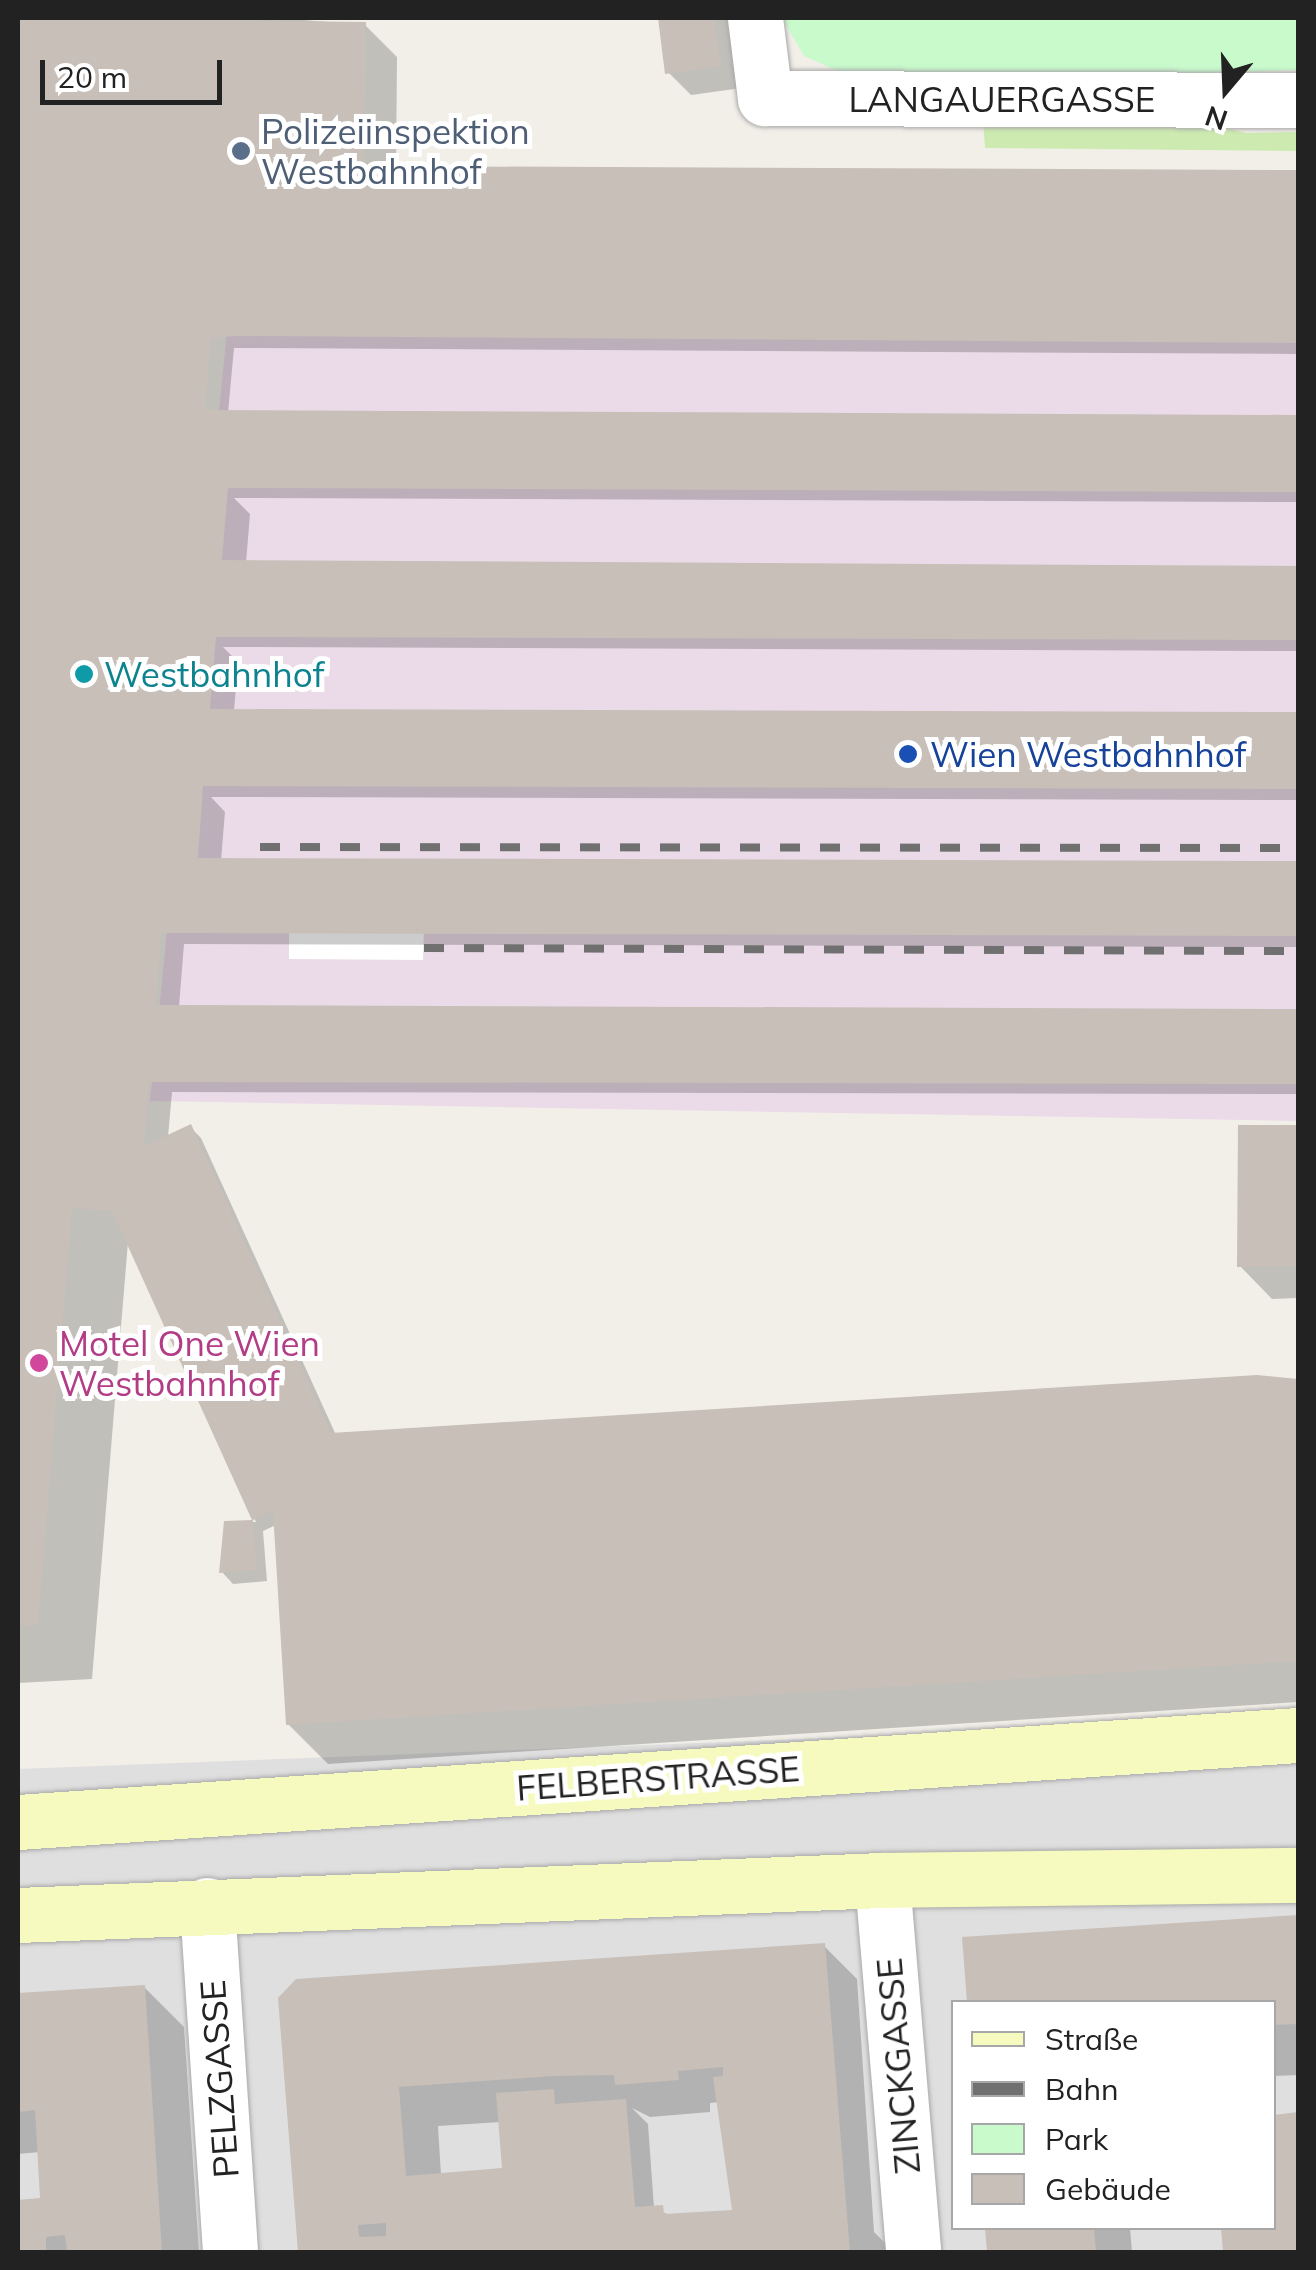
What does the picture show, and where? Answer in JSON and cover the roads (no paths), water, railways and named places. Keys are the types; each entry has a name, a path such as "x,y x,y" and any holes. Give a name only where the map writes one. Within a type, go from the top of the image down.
{"main road":[{"name":"FELBERSTRASSE","path":"18,1822 1298,1735"},
{"path":"18,1916 207,1905 882,1880 1298,1875"}],"street":[{"name":"LANGAUERGASSE","path":"755,18 766,98 1298,100"},
{"name":"ZINCKGASSE","path":"882,1880 913,2252"},
{"name":"PELZGASSE","path":"207,1905 230,2252"}],"railway":[{"path":"260,847 1298,848"},
{"path":"424,948 1298,951"}],"place":[{"name":"Polizeiinspektion Westbahnhof","path":"241,151"},
{"name":"Westbahnhof","path":"84,674"},
{"name":"Wien Westbahnhof","path":"908,754"},
{"name":"Motel One Wien Westbahnhof","path":"39,1363"}]}
